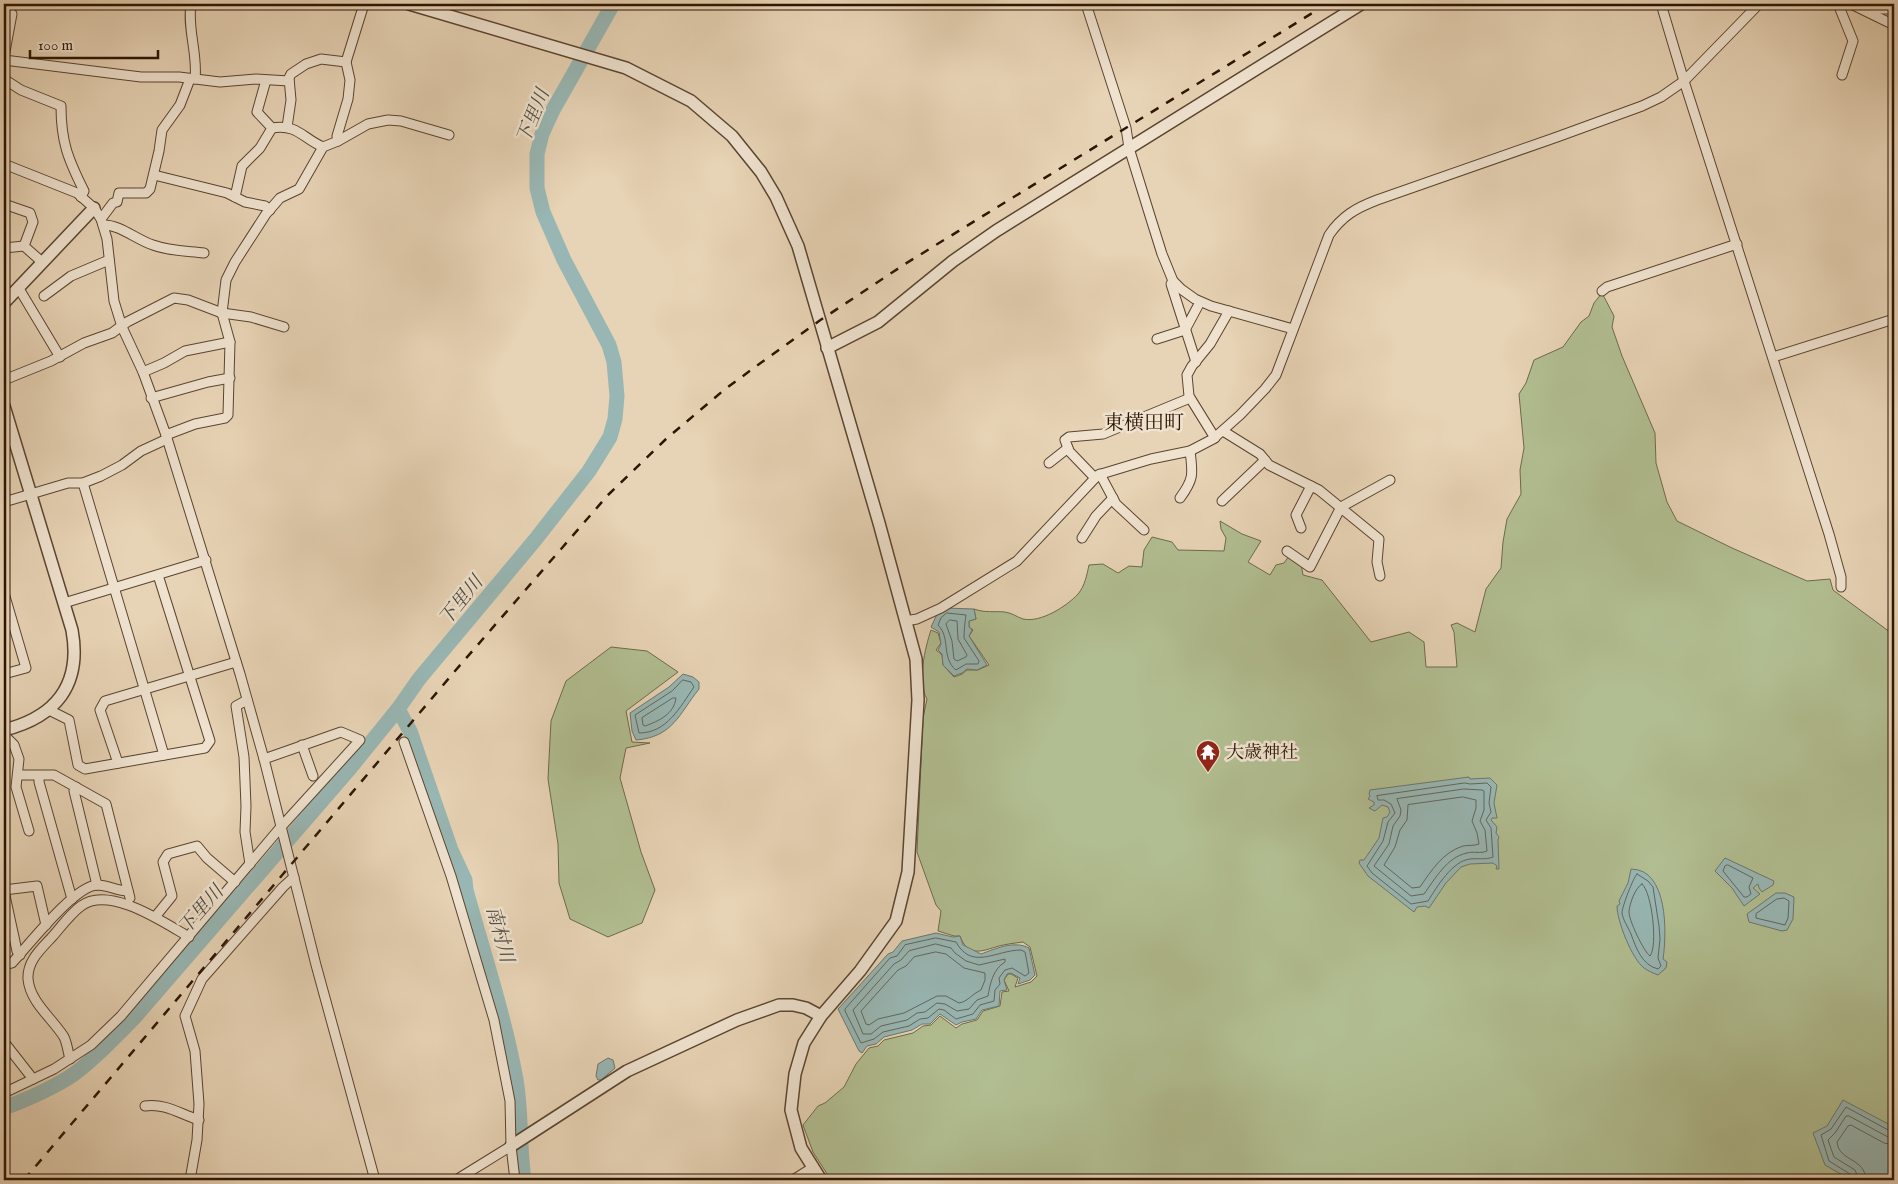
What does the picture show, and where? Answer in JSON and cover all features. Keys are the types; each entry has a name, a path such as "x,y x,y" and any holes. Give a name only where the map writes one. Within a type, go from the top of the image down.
{"street":[{"path":"102,222 113,203 117,202 119,193 146,193 150,189 162,130 180,105 193,79 195,58 190,21 191,4"},
{"path":"338,141 337,136 348,99 350,80 346,62 364,4"},
{"path":"409,4 626,68 691,100 732,136 748,156 776,197 798,246 879,523 916,659 918,700 908,872 896,921 860,971 821,1016 804,1043 797,1063 791,1110 801,1148 821,1180"},
{"path":"1086,4 1126,128 1129,148 1162,254 1173,281 1181,290 1200,302 1293,329"},
{"path":"827,348 878,322 953,261 998,230 1361,4"},
{"path":"1661,4 1828,534 1841,587"},
{"path":"905,621 916,619 941,608 1017,561 1098,476 1151,460 1190,451 1215,438 1223,431 1265,389 1276,375 1329,235 1346,214 1358,207 1642,106 1661,97 1684,81 1759,4"},
{"path":"1838,4 1853,41 1842,75"},
{"path":"1851,4 1894,25"},
{"path":"4,6 12,14 4,59 141,78 193,79 220,82 256,79 289,81"},
{"path":"1864,10 1866,8 1894,9"},
{"path":"287,127 291,100 290,74 306,64 321,59 346,62"},
{"path":"4,79 21,90 62,106 62,136 68,157 84,191 81,197"},
{"path":"266,80 257,112 272,128"},
{"path":"4,502 68,483 82,483 101,476 166,437 195,424 224,418 228,415 230,342 222,313 226,280 235,262 270,210 280,198 299,189 323,147 368,124 388,120 401,121 449,135"},
{"path":"272,128 287,127 297,130 323,147"},
{"path":"235,197 242,166 260,148 272,128"},
{"path":"4,164 77,193 94,208 102,222 114,301 122,326 143,372 206,560 264,759 316,965 376,1180"},
{"path":"154,175 227,193 245,202 265,206 270,210"},
{"path":"4,204 30,213 34,222 24,246"},
{"path":"4,303 94,208"},
{"path":"102,222 160,248 204,254"},
{"path":"1602,291 1607,287 1737,244"},
{"path":"4,248 24,246 42,262"},
{"path":"44,296 71,276 109,260"},
{"path":"1173,281 1171,284 1196,362"},
{"path":"18,287 60,357"},
{"path":"4,380 60,357 84,343 112,333 174,298 188,300 222,313 251,317 284,327"},
{"path":"1157,340 1185,330 1200,302"},
{"path":"1215,438 1190,398 1186,384 1187,375 1210,344 1229,311"},
{"path":"1772,357 1894,319"},
{"path":"143,372 185,351 230,342"},
{"path":"152,398 208,382 230,378"},
{"path":"1144,530 1121,508 1098,476 1069,451 1065,440 1103,434 1119,429 1143,416 1190,398"},
{"path":"4,406 72,630 75,658 68,685 49,710 24,725 4,730 6,737 14,745 19,759 16,787 29,832"},
{"path":"1223,431 1260,454 1280,471 1332,499 1379,539 1377,562 1380,576"},
{"path":"1049,462 1068,448"},
{"path":"1180,498 1189,485 1192,476 1190,451"},
{"path":"1222,501 1265,460"},
{"path":"1287,551 1310,567 1341,507 1390,480"},
{"path":"82,483 164,755"},
{"path":"1301,528 1296,515 1311,486"},
{"path":"1082,538 1096,516 1113,498"},
{"path":"64,603 206,560"},
{"path":"49,710 69,720 78,765 85,769 205,748 210,741 158,575"},
{"path":"4,592 26,668 4,674"},
{"path":"118,763 100,710 105,701 236,662"},
{"path":"247,700 236,706 244,757 245,832 250,864"},
{"path":"4,1093 54,1069 70,1059 91,1044 121,1016 250,864 360,740 342,732 264,759"},
{"path":"404,742 451,876 494,1020 510,1101 511,1146 515,1180"},
{"path":"302,745 313,776"},
{"path":"4,965 12,963 46,925 85,889 97,885 129,894 106,804 54,775 18,775"},
{"path":"39,776 39,782 72,900"},
{"path":"76,787 74,791 97,885"},
{"path":"155,917 172,896 163,862 168,854 197,846 207,858 235,882"},
{"path":"190,1180 199,1120 195,1051 186,1016 202,979 294,877"},
{"path":"20,955 17,951 4,891 37,886 46,925"},
{"path":"70,1059 65,1039 35,998 28,979 30,965 36,954 80,906 92,900 102,899 116,902 155,917 189,937"},
{"path":"456,1180 627,1072 737,1020 778,1005 793,1005 806,1008 821,1016"},
{"path":"4,1042 34,1079"},
{"path":"145,1106 156,1104 168,1107 199,1120"},
{"path":"793,1180 812,1168"}],"green space":[{"path":"1602,293 1614,316 1612,327 1622,356 1655,433 1656,463 1667,502 1677,521 1807,581 1830,579 1833,590 1894,635 1894,1180 831,1180 813,1152 803,1125 818,1106 825,1103 844,1087 856,1064 869,1048 878,1046 884,1040 913,1033 923,1026 931,1025 940,1016 956,1028 962,1024 977,1020 983,1011 1000,1006 1002,992 1009,991 1004,980 1008,974 1018,978 1015,987 1031,982 1037,976 1030,947 1023,942 976,951 967,948 960,936 938,931 941,911 936,905 917,852 923,718 927,699 924,692 922,674 924,655 931,630 938,633 941,643 936,650 942,655 943,665 954,677 967,670 978,670 989,665 969,636 973,630 969,627 969,621 976,619 974,609 1008,613 1030,620 1045,616 1067,604 1078,594 1084,584 1089,565 1103,564 1118,573 1129,566 1142,567 1144,550 1152,537 1172,542 1178,550 1224,551 1226,538 1221,529 1220,521 1242,534 1261,541 1248,562 1270,575 1276,565 1284,563 1289,556 1301,564 1303,575 1322,580 1371,642 1409,632 1424,642 1426,667 1457,667 1454,632 1451,625 1457,623 1475,632 1486,589 1501,568 1507,519 1521,494 1520,470 1524,448 1519,394 1526,383 1534,360 1563,347 1581,322 1589,316 1594,303"},
{"path":"611,647 647,651 678,672 626,711 632,742 650,743 626,748 620,778 641,852 655,890 642,923 608,937 570,919 559,883 558,844 548,779 551,721 566,681"}],"water":[{"path":"945,608 974,609 976,619 969,621 969,627 972,630 969,636 987,665 977,670 967,669 954,676 943,665 942,654 938,650 941,644 939,632 931,627 938,612"},
{"path":"683,674 693,677 699,682 699,689 674,723 667,729 649,738 636,740 632,731 630,713 669,687"},
{"path":"1469,777 1470,779 1490,778 1497,785 1494,803 1497,818 1492,818 1491,820 1497,827 1496,833 1499,837 1499,869 1496,869 1497,866 1493,863 1470,864 1461,867 1446,883 1429,908 1425,906 1417,907 1414,912 1368,876 1359,863 1360,860 1364,860 1379,838 1383,818 1387,817 1390,812 1388,807 1382,805 1375,811 1369,808 1374,805 1374,802 1368,799 1370,790"},
{"path":"1725,858 1774,881 1773,885 1762,892 1758,884 1753,888 1760,894 1744,906 1732,888 1715,871"},
{"path":"1631,869 1643,872 1652,879 1662,904 1665,934 1663,959 1667,962 1666,968 1658,975 1639,963 1630,948 1620,921 1617,906 1620,904 1619,901 1628,883"},
{"path":"1776,893 1785,893 1794,897 1793,919 1787,930 1782,931 1749,922 1747,914"},
{"path":"936,933 953,937 960,936 963,945 981,954 1011,945 1029,948 1035,975 1030,980 1018,984 1020,978 1011,973 1007,974 1004,980 1007,990 1000,991 999,1006 982,1010 976,1019 956,1025 940,1014 930,1024 922,1024 912,1030 884,1037 876,1044 867,1046 862,1053 859,1051 838,1009 902,941"},
{"path":"608,1058 613,1060 615,1068 601,1080 598,1080 596,1076 598,1064"},
{"path":"1843,1100 1894,1127 1894,1180 1851,1180 1825,1165 1813,1133 1827,1126"}],"waterway":[{"name":"下里川","path":"4,1108 40,1093 74,1074 98,1054 134,1018 351,767 398,709 419,679 535,540 589,471 610,437 615,419 617,396 614,362 609,345 564,260 543,212 537,188 537,154 542,134 553,110 613,4"},
{"name":"南村川","path":"398,709 410,731 451,850 465,880 466,890 499,1005 517,1087 524,1180"}],"railway":[{"path":"24,1180 455,671 608,495 666,439 724,390 755,367 819,321 905,264 1327,4"}],"place":[{"name":"大歳神社","path":"1208,773"}],"district":[{"name":"東横田町","path":"1144,422"}]}
